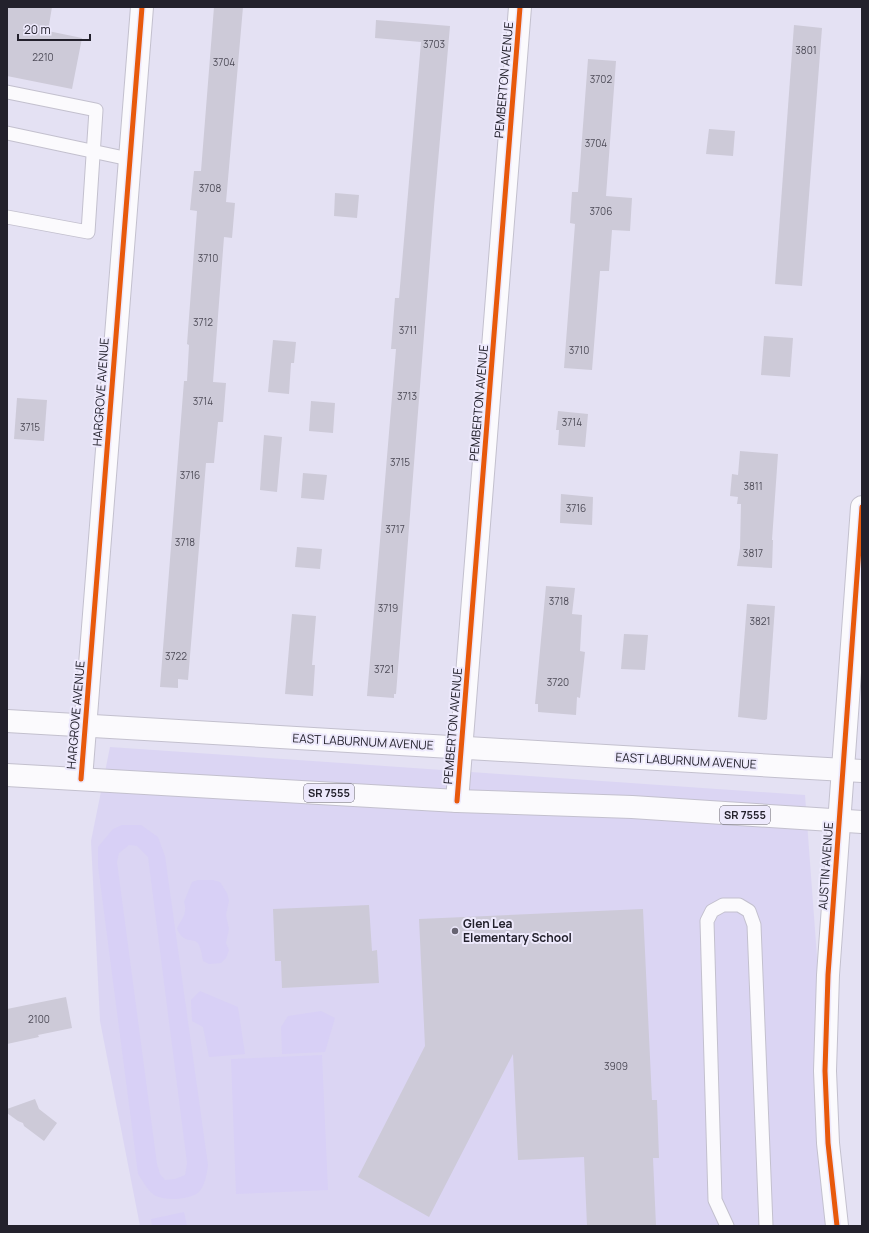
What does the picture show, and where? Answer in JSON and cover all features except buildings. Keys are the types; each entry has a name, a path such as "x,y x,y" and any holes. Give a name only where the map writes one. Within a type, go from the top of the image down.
{"street":[{"name":"HARGROVE AVENUE","path":"81,779 142,7"},
{"name":"PEMBERTON AVENUE","path":"457,801 520,7"},
{"name":"AUSTIN AVENUE","path":"837,1226 828,1143 825,1071 828,975 839,821 853,770 862,508"},
{"name":"EAST LABURNUM AVENUE","path":"7,720 85,726 853,770"},
{"name":"SR 7555","path":"7,775 457,801 632,807 862,822"}],"lane":[{"path":"7,92 96,110 92,151 88,232 7,218"},
{"path":"7,133 129,159"},
{"path":"727,1226 715,1200 707,921 712,911 723,905 739,905 749,911 754,925 766,1226"}],"shaded area":[{"name":"Glen Lea Elementary School","path":"110,747 805,795 837,1226 140,1226 100,1021 91,841"},
{"path":"122,825 141,825 158,837 165,856 208,1165 203,1186 199,1192 190,1197 178,1199 160,1198 148,1189 138,1174 98,866 98,847 113,829","holes":["129,845 137,846 148,857 187,1163 185,1175 175,1179 165,1180 160,1174 157,1164 117,862 119,853"]},
{"path":"198,880 213,880 220,882 227,893 229,901 226,915 229,929 226,943 229,950 226,958 221,963 209,964 203,961 197,942 186,939 177,929 185,913 184,902 192,882"},
{"path":"200,991 238,1007 245,1054 209,1057 203,1027 192,1021 191,1000"},
{"path":"321,1011 335,1018 325,1052 282,1054 281,1027 288,1016"},
{"path":"322,1055 328,1190 236,1194 231,1059"},
{"path":"184,1212 187,1226 152,1226 151,1219"}],"cycle path":[{"path":"81,779 142,7"},
{"path":"457,801 520,7"},
{"path":"837,1226 828,1143 825,1071 828,975 862,507"}],"place":[{"name":"Glen Lea Elementary School","path":"455,931"}]}
